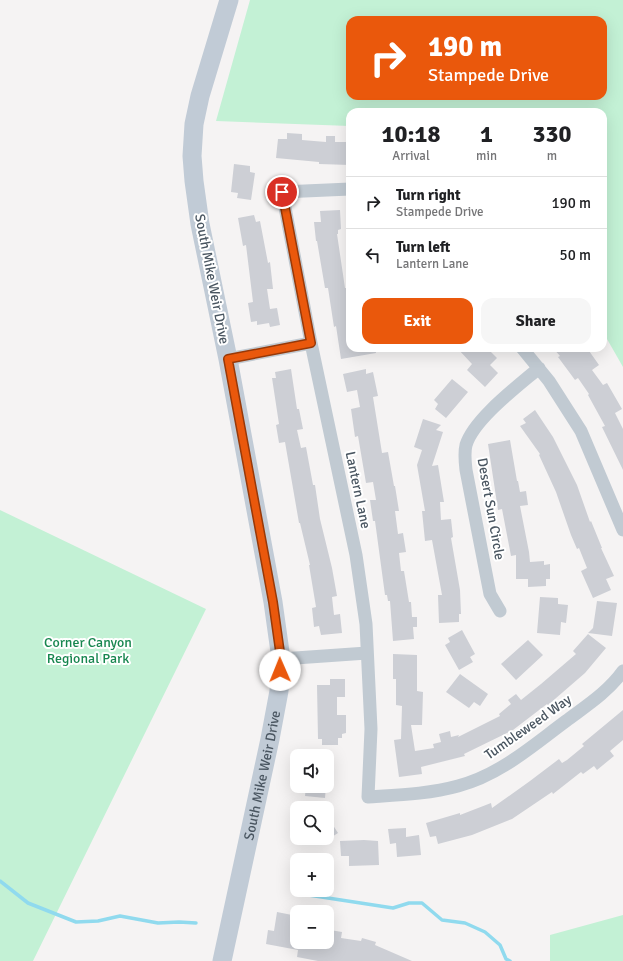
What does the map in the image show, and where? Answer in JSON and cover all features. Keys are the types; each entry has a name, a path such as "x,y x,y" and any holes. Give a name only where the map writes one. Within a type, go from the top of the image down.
{"street":[{"name":"South Mike Weir Drive","path":"222,961 270,738 278,691 281,659 273,602 228,359 200,224 192,156 194,124 200,96 229,0"},
{"name":"Lantern Lane","path":"346,189 282,192 311,343 356,555 366,624 370,729 368,797"},
{"path":"228,359 311,343"},
{"path":"525,352 549,381 581,431 623,530"},
{"name":"Desert Sun Circle","path":"500,611 490,594 466,470 466,446 470,436 483,418 538,368"},
{"path":"281,659 367,653"},
{"name":"Tumbleweed Way","path":"368,797 436,791 458,786 489,774 512,762 599,696 615,682 623,671"}],"green space":[{"path":"250,0 623,0 623,367 607,339 607,108 346,108 346,126 216,121"},
{"name":"Corner Canyon Regional Park","path":"0,510 206,609 33,961 0,961"},
{"path":"623,915 623,961 550,961 550,935"}],"building":[{"path":"287,133 302,134 302,140 326,142 326,136 335,136 335,142 346,142 346,165 319,164 319,162 276,158 278,139 287,139"},
{"path":"234,164 250,166 250,172 255,173 251,200 237,198 238,193 231,192"},
{"path":"340,210 341,229 338,230 337,234 346,288 346,352 376,353 341,359 328,288 325,288 316,241 314,222 321,222 320,211"},
{"path":"254,215 256,222 260,221 268,263 270,262 273,289 267,289 270,309 277,308 280,325 270,327 269,323 257,325 257,321 251,322 248,303 253,302 246,245 243,246 238,218"},
{"path":"461,352 491,352 497,358 490,365 498,373 485,387 467,370 472,364"},
{"path":"556,352 590,352 599,365 592,370 603,385 607,383 622,409 615,413 623,429 623,470 602,427 605,426 588,395 589,394 578,378 575,380 558,357 560,356"},
{"path":"291,369 297,409 299,409 303,429 297,430 301,448 306,447 313,485 315,485 320,519 337,596 332,597 334,615 340,614 342,633 321,635 319,626 314,627 312,608 316,607 310,565 299,523 285,442 279,443 276,425 279,424 272,378 276,378 275,372"},
{"path":"366,369 366,374 373,372 378,396 373,397 382,453 388,452 395,486 399,511 395,511 398,534 403,533 406,552 399,553 401,571 404,571 409,602 411,602 412,617 417,617 417,627 413,627 414,639 393,641 390,601 388,601 387,595 385,595 375,521 373,521 370,500 376,500 373,482 366,483 358,436 355,437 351,409 360,407 357,390 347,392 343,374"},
{"path":"452,379 468,392 446,418 435,409 438,404 434,400"},
{"path":"535,410 553,437 577,485 590,522 591,521 614,576 606,579 611,590 593,598 581,571 587,568 579,548 577,549 571,535 556,492 539,455 540,454 520,426 526,423 523,419"},
{"path":"423,419 441,425 436,430 443,432 432,466 438,465 444,502 440,502 441,520 451,519 453,537 451,538 460,590 461,614 459,614 459,622 439,623 438,595 442,595 432,540 425,541 422,511 425,511 417,465 422,450 414,447"},
{"path":"510,440 520,492 526,491 528,505 520,506 530,562 544,561 544,565 550,564 550,579 546,579 546,586 528,587 528,579 516,579 516,555 511,556 502,509 498,510 488,444"},
{"path":"540,597 558,598 558,604 568,605 566,623 561,622 560,635 537,633"},
{"path":"597,601 617,603 612,636 588,633 593,628"},
{"path":"462,630 475,654 470,657 473,662 459,670 445,645 450,642 448,638"},
{"path":"588,634 606,648 585,673 548,705 547,704 513,730 464,754 465,756 421,767 422,774 399,777 394,740 401,739 402,706 396,705 396,679 393,679 393,654 417,655 417,691 423,692 422,725 411,725 415,751 434,748 433,744 441,742 439,734 450,731 451,737 459,735 458,737 500,716 499,714 511,704 508,700 516,694 521,700 576,654 573,651"},
{"path":"528,640 543,655 516,680 501,664"},
{"path":"460,674 488,694 480,706 474,702 469,708 446,692"},
{"path":"330,679 345,679 345,697 337,697 337,715 346,715 346,733 342,734 342,738 338,738 338,745 322,745 322,739 318,739 317,685 330,685"},
{"path":"623,710 623,740 610,751 614,756 597,770 594,766 583,774 581,772 553,794 552,792 512,819 472,835 438,844 436,836 430,837 426,823 460,813 460,815 491,803 492,808 559,759 562,763 567,760 584,746 582,744"},
{"path":"305,793 325,793 325,798 305,796"},
{"path":"334,827 338,833 334,836"},
{"path":"406,828 406,837 419,835 421,855 397,857 396,843 390,844 388,829"},
{"path":"340,841 378,841 379,865 349,866 349,856 341,856"},
{"path":"277,912 290,915 290,948 266,944 268,930 274,931"},
{"path":"334,931 342,932 341,938 361,941 362,938 376,942 375,945 412,961 318,961 297,957 298,950 293,949 334,949"}],"waterway":[{"path":"0,881 28,903 76,922 98,921 120,916 158,923 196,923"},
{"path":"322,897 393,908 409,903 422,903 442,920 465,923 485,932 500,945 506,959 510,961"}],"route":[{"path":"280,670 281,659 273,602 228,359 311,343 282,192"}]}
